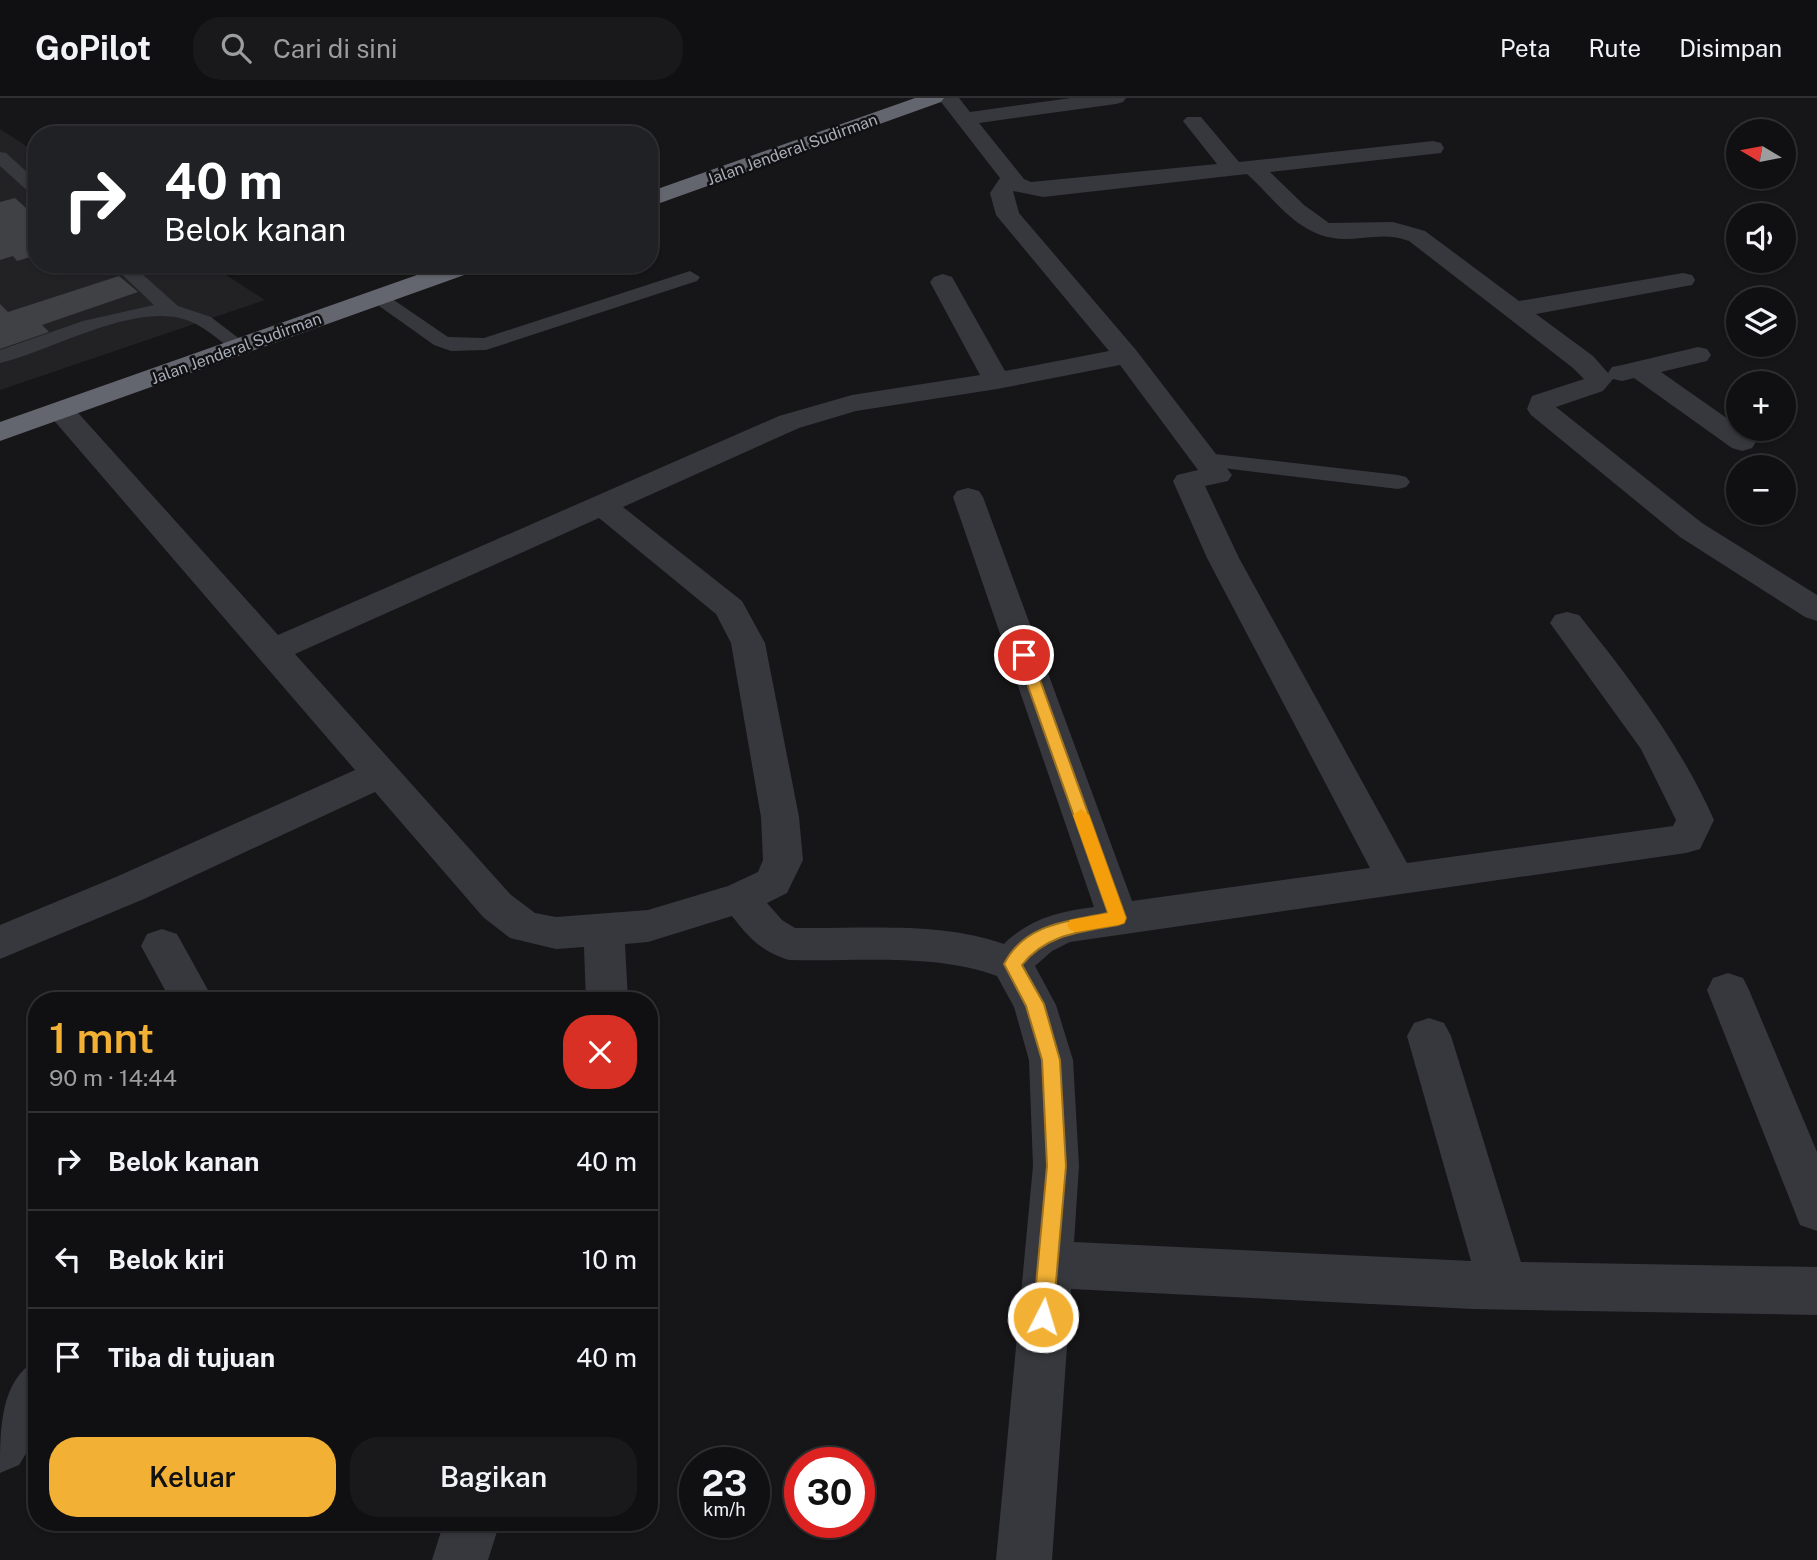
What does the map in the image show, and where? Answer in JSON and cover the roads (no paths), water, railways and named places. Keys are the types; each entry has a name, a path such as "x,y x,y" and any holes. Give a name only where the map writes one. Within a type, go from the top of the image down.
{"highway":[{"name":"Jalan Jenderal Sudirman","path":"658,198 934,98"},
{"name":"Jalan Jenderal Sudirman","path":"0,432 447,273"}],"street":[{"path":"948,98 1012,180 1020,187 1043,190 1433,148"},
{"path":"965,119 1116,98"},
{"path":"1194,121 1243,168 1315,225 1337,231 1385,228 1410,233 1592,369 1599,379"},
{"path":"1012,180 1001,193 1008,215 1127,356 1217,475 1188,481 1223,558 1396,879"},
{"path":"1513,310 1683,280"},
{"path":"943,282 997,381"},
{"path":"1699,355 1599,379 1593,385 1542,402 1541,409 1691,530 1817,610"},
{"path":"274,650 778,426 824,410 1127,356"},
{"path":"1639,369 1742,442"},
{"path":"61,411 497,906 524,927 556,933 648,926 740,898 773,882 781,868 784,853 780,817 748,643 730,608 602,505"},
{"path":"968,497 1118,918"},
{"path":"1012,964 1026,946 1051,931 1118,918 1686,839 1695,820 1682,788 1628,699 1567,623"},
{"path":"0,943 130,888 382,773"},
{"path":"740,898 767,931 789,944 922,946 973,950 1012,964 1035,1004 1051,1060 1056,1166 1024,1560"},
{"path":"604,929 607,992"},
{"path":"162,947 188,992"},
{"path":"1728,990 1817,1209"},
{"path":"1429,1036 1503,1285"},
{"path":"1047,1264 1503,1285 1817,1291"},
{"path":"0,1446 28,1400"},
{"path":"460,1560 469,1531"}],"lane":[{"path":"0,157 28,182"},
{"path":"130,273 172,311"},
{"path":"378,298 441,341 467,346 486,344 690,277"},
{"path":"0,357 132,314 172,311 183,312 214,326 240,346"},
{"path":"1206,460 1398,482"}]}
